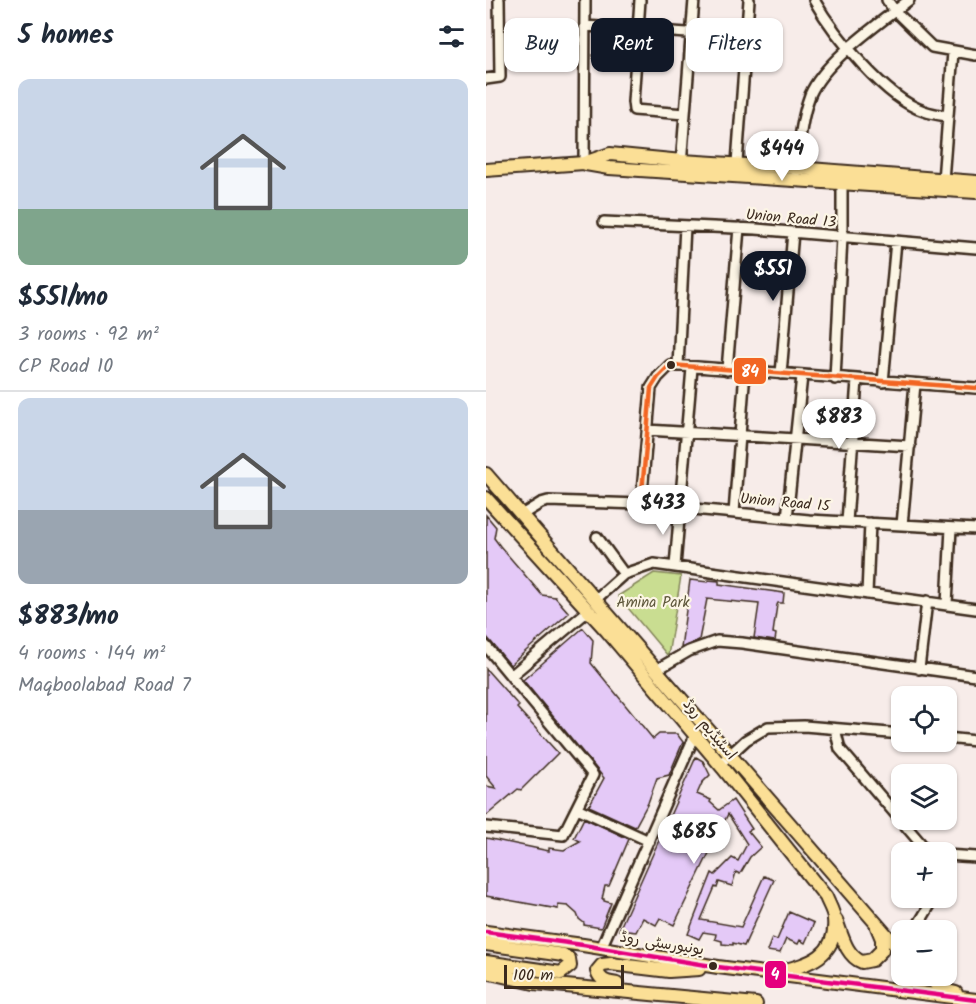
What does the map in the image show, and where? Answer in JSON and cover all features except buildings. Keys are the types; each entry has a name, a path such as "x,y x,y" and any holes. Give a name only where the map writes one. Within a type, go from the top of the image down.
{"main road":[{"path":"486,171 584,164 610,154 681,167 976,182"},
{"path":"681,167 737,163 842,182 976,192"},
{"name":"اسٹیڈیم روڈ","path":"486,474 523,514 695,735 826,897 847,947 852,955 862,962 872,960 882,950 882,939 874,920"},
{"name":"اسٹیڈیم روڈ","path":"486,498 656,670 891,940"},
{"path":"771,974 810,963 824,955 832,941 834,917"},
{"name":"یونیورسٹی روڈ","path":"486,932 718,967 976,999"},
{"path":"486,944 563,955 569,959 570,966 561,973 486,962"},
{"path":"665,996 638,986 604,982 599,978 597,972 602,965 610,964 669,971 718,967"},
{"path":"486,972 534,983 756,1004"},
{"path":"939,986 944,990 976,999"}],"street":[{"path":"486,79 500,76 499,0"},
{"path":"584,164 585,0"},
{"path":"639,18 640,0"},
{"path":"693,18 694,0"},
{"path":"748,18 749,0"},
{"path":"814,0 849,49 891,92 923,111 947,116"},
{"path":"887,0 895,11 932,47 976,55"},
{"path":"796,173 801,130 810,95 826,69 909,0"},
{"path":"585,26 591,26"},
{"path":"943,180 953,52"},
{"path":"635,72 634,110 685,114"},
{"path":"681,167 689,72"},
{"path":"737,163 744,72"},
{"path":"835,379 842,237 842,182"},
{"name":"Union Road 13","path":"604,222 739,228 976,248"},
{"path":"678,366 685,226"},
{"path":"727,370 739,228"},
{"path":"781,374 793,232"},
{"path":"883,382 896,242"},
{"path":"641,504 651,388 670,365 976,388"},
{"path":"675,566 692,368"},
{"path":"734,513 745,371"},
{"path":"787,518 802,376"},
{"path":"847,522 857,380"},
{"path":"902,525 915,384"},
{"path":"647,430 910,446"},
{"name":"Union Road 15","path":"523,514 548,501 641,504 787,518 976,530"},
{"path":"867,594 870,523"},
{"path":"947,604 951,528"},
{"path":"597,537 624,574"},
{"path":"512,675 624,574 654,564 976,609"},
{"path":"919,669 927,602"},
{"path":"656,670 689,651 717,642 742,643 976,676"},
{"path":"486,646 594,775 563,835 486,827"},
{"path":"720,764 746,740 768,727 804,726 891,733"},
{"path":"835,729 840,749 919,842"},
{"path":"601,948 695,735"},
{"path":"957,739 976,741"},
{"path":"577,808 649,841"},
{"path":"957,855 976,856"}],"green space":[{"name":"Amina Park","path":"654,573 681,576 668,656 618,596"}],"transit line":[{"name":"84","path":"641,504 651,388 670,365 976,388"},
{"name":"4","path":"486,932 718,967 976,1000"}]}
